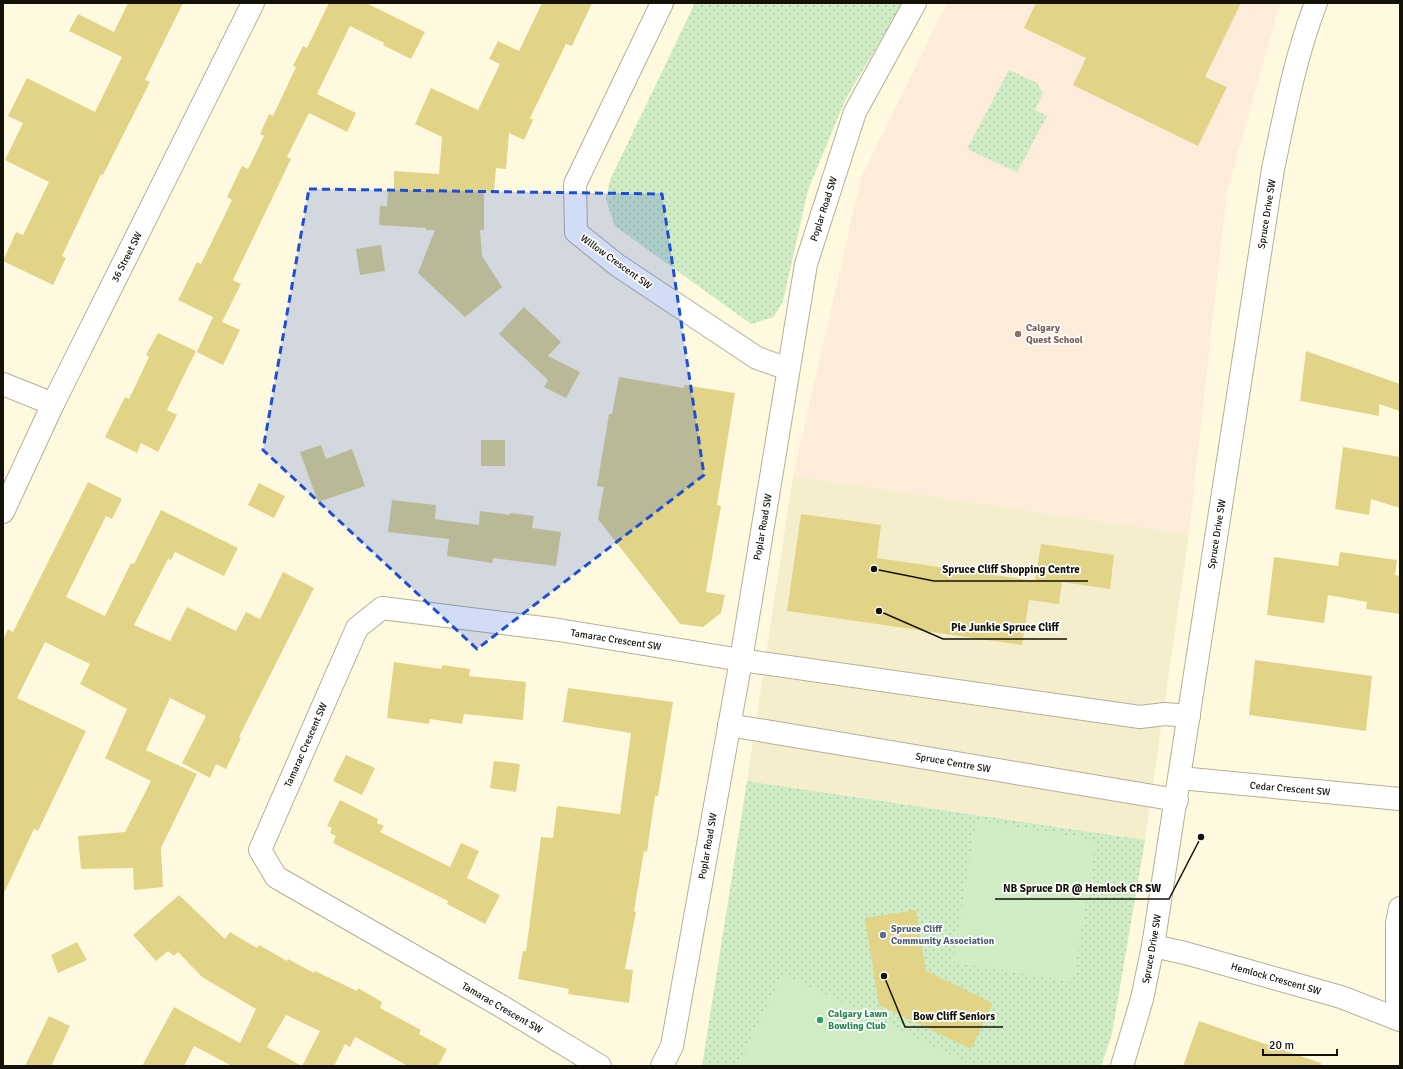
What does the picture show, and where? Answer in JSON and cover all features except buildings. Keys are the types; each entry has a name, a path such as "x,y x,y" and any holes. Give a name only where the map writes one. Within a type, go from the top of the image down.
{"street":[{"name":"36 Street SW","path":"3,512 53,404 253,3"},
{"name":"Willow Crescent SW","path":"662,3 575,184 576,232 617,265 757,358 788,369"},
{"name":"Poplar Road SW","path":"662,1066 672,1046 741,660 806,264 855,112 914,3"},
{"name":"Spruce Drive SW","path":"1122,1066 1142,999 1153,946 1177,800 1274,169 1290,86 1306,27 1316,3"},
{"path":"3,384 53,404"},
{"name":"Tamarac Crescent SW","path":"600,1066 501,1006 276,877 260,850 357,628 382,608 559,630 741,660"},
{"path":"741,660 1140,717 1165,714 1189,716"},
{"name":"Spruce Centre SW","path":"729,725 1177,800"},
{"name":"Cedar Crescent SW","path":"1180,778 1400,799"},
{"name":"Hemlock Crescent SW","path":"1153,946 1185,953 1341,997 1399,1019 1398,923 1400,908"}],"highlighted area":[{"path":"309,189 662,194 704,475 477,649 263,450"}],"shaded area":[{"name":"Calgary Quest School","path":"947,3 1280,3 1227,192 1189,534 793,476 861,178"},
{"path":"793,476 1189,534 1145,840 747,781"}],"green space":[{"path":"695,3 900,3 901,7 846,98 808,190 783,301 774,317 751,324 615,226 606,199 610,180"},
{"path":"1009,70 1037,83 1043,93 1035,110 1047,116 1017,172 967,149"},
{"path":"747,781 1145,840 1112,1034 1101,1066 702,1066"},
{"path":"976,820 1096,840 1073,982 953,962"},
{"name":"Calgary Lawn Bowling Club","path":"783,974 975,1066 738,1066"}],"place":[{"name":"Calgary Quest School","path":"1018,334"},
{"name":"Spruce Cliff Shopping Centre","path":"874,569"},
{"name":"Pie Junkie Spruce Cliff","path":"879,611"},
{"name":"NB Spruce DR @ Hemlock CR SW","path":"1201,837"},
{"name":"Spruce Cliff Community Association","path":"883,935"},
{"name":"Bow Cliff Seniors","path":"884,976"},
{"name":"Calgary Lawn Bowling Club","path":"820,1020"}]}
